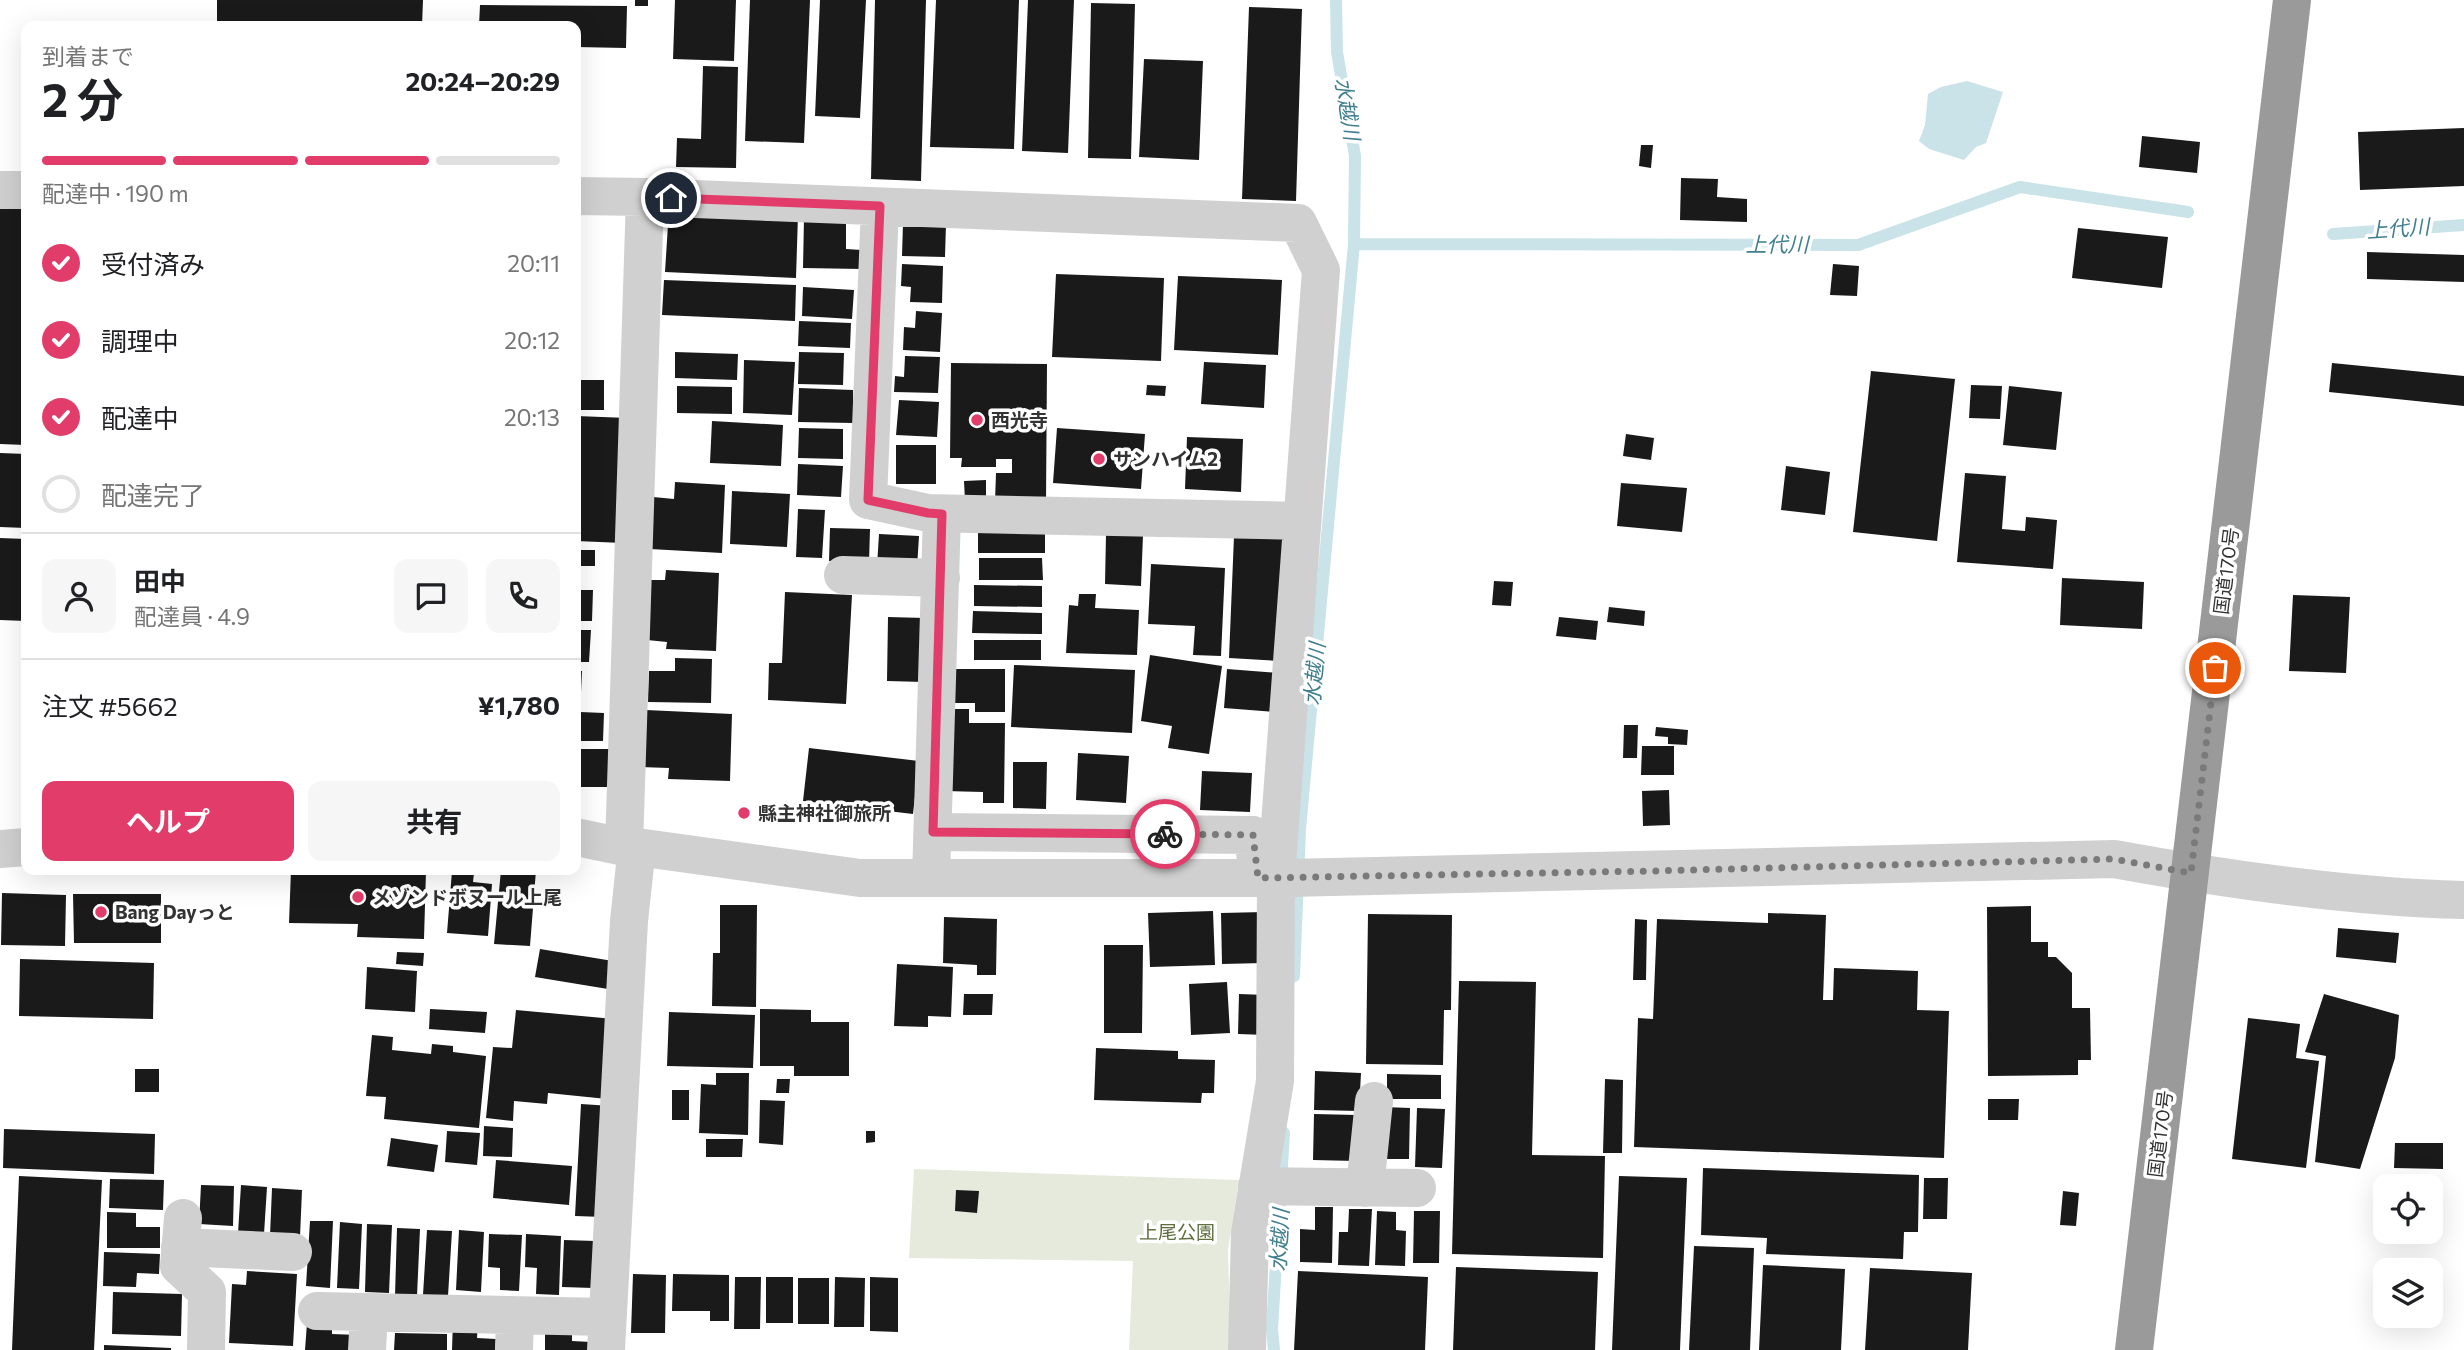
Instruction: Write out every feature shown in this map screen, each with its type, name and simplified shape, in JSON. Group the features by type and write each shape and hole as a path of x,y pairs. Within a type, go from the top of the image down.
{"highway":[{"name":"国道170号","path":"2134,1350 2292,0"}],"street":[{"path":"0,190 21,190"},
{"path":"581,196 1297,223 1321,270 1302,521 1284,878 1275,1081 1275,1186 1250,1232 1247,1350"},
{"path":"317,1311 368,1332 607,1334 628,934 645,197"},
{"path":"880,206 868,500 942,514 1302,521"},
{"path":"931,878 942,514"},
{"path":"843,575 941,578"},
{"path":"933,832 1253,835 1284,878"},
{"path":"581,838 860,878 1284,878 2114,859 2191,873 2401,899 2464,900"},
{"path":"0,849 21,847"},
{"path":"1364,1188 1374,1101"},
{"path":"1275,1186 1417,1188"},
{"path":"206,1350 207,1292 179,1266 182,1232 293,1252"}],"green space":[{"name":"上尾公園","path":"914,1169 1239,1180 1228,1250 1231,1350 1129,1350 1133,1261 909,1258"}],"water":[{"path":"1967,81 2003,92 1986,143 1976,147 1964,160 1929,149 1919,141 1925,125 1928,94 1941,87"}],"building":[{"path":"217,0 423,0 422,21 217,21"},
{"path":"635,0 648,0 648,6 635,6"},
{"path":"675,0 736,0 734,61 673,59"},
{"path":"750,0 810,0 804,143 745,141"},
{"path":"820,0 866,0 860,118 815,116"},
{"path":"875,0 926,0 921,181 871,179"},
{"path":"936,0 1019,0 1014,149 930,147"},
{"path":"1028,0 1074,0 1068,153 1022,151"},
{"path":"1091,3 1135,4 1131,159 1088,158"},
{"path":"480,5 627,6 626,48 581,47 581,21 479,21"},
{"path":"1249,7 1302,9 1296,201 1242,199"},
{"path":"1144,59 1203,61 1199,160 1139,157"},
{"path":"703,66 738,67 736,168 676,167 677,138 701,139"},
{"path":"2464,128 2464,186 2360,190 2358,132"},
{"path":"2142,136 2200,142 2197,173 2139,167"},
{"path":"1641,145 1653,145 1651,168 1639,166"},
{"path":"1681,178 1718,179 1717,197 1747,199 1747,222 1680,220"},
{"path":"0,207 21,209 21,445 0,444"},
{"path":"669,209 798,215 796,278 665,272"},
{"path":"804,218 846,219 846,249 862,250 862,269 803,268"},
{"path":"903,223 946,224 945,257 902,256"},
{"path":"2078,228 2168,237 2162,288 2072,278"},
{"path":"2367,252 2464,255 2464,282 2367,279"},
{"path":"902,264 943,266 942,303 910,302 911,287 901,286"},
{"path":"1833,264 1859,266 1857,296 1830,295"},
{"path":"1056,274 1164,278 1161,361 1052,357"},
{"path":"1178,276 1282,280 1278,355 1174,350"},
{"path":"664,280 796,285 795,321 662,315"},
{"path":"803,287 854,290 852,319 802,316"},
{"path":"916,311 942,313 940,352 903,350 904,327 915,328"},
{"path":"799,321 851,323 850,348 798,346"},
{"path":"675,352 738,354 737,380 675,378"},
{"path":"799,352 844,353 843,385 798,384"},
{"path":"905,356 940,357 938,393 894,392 895,376 904,377"},
{"path":"744,360 795,362 792,415 743,413"},
{"path":"1204,362 1266,365 1264,408 1201,404"},
{"path":"951,363 1047,364 1046,503 995,502 996,473 1012,473 1012,459 996,459 996,467 961,467 962,458 950,458"},
{"path":"2332,363 2464,376 2464,406 2329,392"},
{"path":"1871,371 1955,379 1937,541 1853,532"},
{"path":"581,380 604,380 604,410 581,410"},
{"path":"1147,385 1166,386 1165,396 1146,395"},
{"path":"1971,385 2002,386 2000,419 1969,418"},
{"path":"677,386 732,387 732,414 677,413"},
{"path":"2009,386 2062,392 2056,450 2003,445"},
{"path":"799,388 853,390 853,423 798,422"},
{"path":"899,400 939,402 937,437 896,435"},
{"path":"581,416 628,418 623,543 581,541"},
{"path":"712,421 783,425 781,466 710,463"},
{"path":"799,428 843,429 843,459 798,458"},
{"name":"サンハイム2","path":"1057,428 1145,434 1141,489 1053,483"},
{"path":"1626,434 1654,438 1651,460 1623,456"},
{"path":"1187,437 1243,439 1241,492 1185,489"},
{"path":"896,445 936,445 936,484 896,484"},
{"path":"0,453 21,454 21,528 0,527"},
{"path":"798,464 843,466 841,497 797,495"},
{"path":"1786,466 1830,472 1825,515 1781,510"},
{"path":"1965,473 2006,476 2002,529 2025,531 2026,517 2057,520 2053,569 1957,562"},
{"path":"986,480 986,501 965,501 964,481"},
{"path":"675,482 725,485 722,553 650,549 653,497 674,499"},
{"path":"1621,483 1687,488 1682,532 1617,526"},
{"path":"732,491 790,494 787,547 730,544"},
{"path":"798,509 825,510 822,558 796,557"},
{"path":"830,528 870,529 869,563 829,561"},
{"path":"1045,529 1045,553 978,553 978,530"},
{"path":"879,534 919,536 917,568 877,566"},
{"path":"1106,534 1143,535 1141,586 1105,584"},
{"path":"1234,536 1284,538 1279,661 1229,658"},
{"path":"0,538 21,539 21,621 0,620"},
{"path":"581,550 595,550 595,566 581,566"},
{"path":"979,558 1042,558 1043,580 979,580"},
{"path":"1151,564 1225,568 1221,656 1193,655 1195,626 1148,624"},
{"path":"666,570 719,573 716,651 666,649 667,642 647,640 650,580 665,580"},
{"path":"2062,578 2144,582 2142,629 2060,625"},
{"path":"1494,581 1513,582 1511,606 1492,605"},
{"path":"974,585 1042,586 1042,607 974,606"},
{"path":"581,590 593,590 592,621 581,621"},
{"path":"785,592 852,595 846,704 768,700 769,663 782,663"},
{"path":"1079,594 1096,594 1095,608 1139,610 1137,655 1066,653 1069,605 1078,606"},
{"path":"2293,595 2350,597 2346,673 2289,671"},
{"path":"1609,607 1645,611 1644,626 1607,622"},
{"path":"973,611 1042,613 1042,634 972,633"},
{"path":"888,617 925,618 924,682 887,681"},
{"path":"1559,617 1598,621 1596,640 1556,636"},
{"path":"581,630 591,630 589,662 581,662"},
{"path":"974,640 1041,640 1041,660 974,660"},
{"path":"1150,655 1222,666 1209,754 1168,748 1172,726 1141,721"},
{"path":"675,658 712,659 711,703 648,702 649,671 675,671"},
{"path":"1014,665 1135,670 1132,733 1011,727"},
{"path":"950,669 1005,669 1005,712 975,712 975,703 950,703"},
{"path":"1227,669 1278,673 1275,712 1224,708"},
{"path":"945,709 969,709 969,723 1005,723 1004,803 983,803 983,792 944,791"},
{"path":"646,710 732,714 730,781 668,779 669,768 640,767"},
{"path":"581,712 604,713 603,741 581,741"},
{"path":"1624,725 1638,725 1637,758 1623,758"},
{"path":"1656,727 1688,730 1687,745 1668,744 1668,737 1655,736"},
{"path":"1642,746 1674,746 1674,775 1641,775"},
{"path":"809,748 919,761 913,814 803,801"},
{"path":"581,749 611,749 610,787 581,787"},
{"path":"1078,753 1129,756 1126,803 1076,800"},
{"path":"1013,762 1047,762 1046,809 1013,808"},
{"path":"1202,771 1252,773 1250,812 1200,810"},
{"path":"1669,790 1670,825 1643,826 1642,791"},
{"name":"メゾンドボヌール上尾","path":"291,875 426,875 424,939 357,937 358,924 289,923"},
{"path":"452,875 474,875 473,882 492,884 488,936 447,933"},
{"path":"501,875 536,875 530,946 494,944"},
{"path":"2,893 66,895 65,946 1,945"},
{"path":"73,894 161,894 161,943 74,943"},
{"path":"720,905 757,905 756,1007 712,1006 713,953 720,953"},
{"path":"2031,906 2031,942 2048,942 2048,957 2056,957 2072,973 2072,1008 2090,1008 2091,1060 2078,1060 2078,1075 1988,1076 1987,907"},
{"path":"1213,911 1215,965 1150,967 1148,913"},
{"path":"1264,912 1264,963 1222,964 1221,913"},
{"path":"1768,913 1826,915 1823,1000 1833,1000 1834,968 1918,971 1917,1010 1949,1011 1944,1158 1634,1147 1638,1018 1653,1019 1657,919 1768,923"},
{"path":"1368,914 1452,915 1451,1010 1444,1010 1443,1065 1366,1064"},
{"path":"944,917 997,919 996,975 977,975 977,965 943,963"},
{"path":"1635,919 1647,920 1646,980 1633,980"},
{"path":"2338,928 2399,933 2396,963 2336,957"},
{"path":"1104,945 1143,945 1142,1033 1104,1033"},
{"path":"540,949 619,962 614,990 535,977"},
{"path":"397,952 424,953 423,966 396,964"},
{"path":"20,959 154,963 153,1019 19,1016"},
{"path":"897,964 953,967 951,1017 928,1016 928,1027 894,1026"},
{"path":"367,967 417,971 415,1012 365,1009"},
{"path":"1459,981 1536,982 1532,1155 1605,1156 1603,1258 1452,1254"},
{"path":"1227,982 1230,1033 1191,1035 1189,984"},
{"path":"964,994 993,994 992,1015 963,1015"},
{"path":"1239,994 1266,995 1266,1035 1238,1034"},
{"path":"2324,994 2399,1015 2395,1058 2360,1169 2315,1162 2326,1056 2305,1052"},
{"path":"430,1009 487,1012 485,1033 429,1029"},
{"path":"760,1009 811,1010 811,1022 849,1022 849,1076 794,1076 794,1066 760,1066"},
{"path":"516,1010 614,1019 607,1099 548,1093 547,1104 514,1101 513,1121 486,1118 493,1047 512,1048"},
{"path":"669,1012 755,1015 753,1068 667,1066"},
{"path":"2248,1018 2300,1024 2296,1058 2319,1061 2306,1168 2232,1159"},
{"path":"372,1035 393,1037 392,1050 431,1054 432,1044 453,1046 453,1052 486,1056 479,1128 384,1119 386,1097 366,1096"},
{"path":"1096,1048 1178,1051 1178,1059 1215,1060 1214,1093 1202,1093 1201,1103 1094,1100"},
{"path":"135,1069 159,1069 159,1092 135,1092"},
{"path":"1315,1071 1361,1073 1359,1111 1314,1110"},
{"path":"716,1073 749,1073 748,1135 699,1133 701,1084 716,1085"},
{"path":"1387,1074 1441,1075 1441,1099 1387,1099"},
{"path":"777,1079 790,1079 789,1093 776,1093"},
{"path":"1605,1079 1623,1080 1622,1153 1603,1153"},
{"path":"672,1090 689,1090 689,1120 672,1120"},
{"path":"1988,1099 2019,1099 2018,1120 1988,1120"},
{"path":"760,1100 785,1101 783,1145 759,1143"},
{"path":"581,1104 611,1106 604,1217 575,1216"},
{"path":"1384,1107 1410,1108 1409,1159 1383,1159"},
{"path":"1417,1108 1445,1109 1442,1168 1415,1167"},
{"path":"1314,1114 1357,1115 1356,1161 1313,1160"},
{"path":"484,1126 513,1128 512,1157 483,1156"},
{"path":"4,1129 155,1134 154,1174 3,1168"},
{"path":"447,1131 480,1133 477,1165 445,1162"},
{"path":"866,1131 875,1131 875,1142 866,1143"},
{"path":"391,1138 438,1145 434,1172 387,1166"},
{"path":"706,1139 743,1139 742,1157 706,1157"},
{"path":"2395,1143 2443,1143 2443,1169 2394,1168"},
{"path":"496,1160 572,1166 569,1205 493,1198"},
{"path":"1703,1168 1919,1175 1918,1232 1904,1232 1903,1259 1766,1254 1767,1238 1701,1235"},
{"path":"19,1176 102,1180 94,1350 12,1350"},
{"path":"1619,1176 1687,1178 1680,1350 1612,1350"},
{"path":"1924,1178 1948,1178 1947,1219 1923,1219"},
{"path":"110,1179 164,1180 163,1210 109,1208"},
{"path":"201,1185 234,1186 233,1226 199,1224"},
{"path":"241,1185 267,1187 264,1234 238,1233"},
{"path":"272,1188 302,1190 300,1237 270,1236"},
{"path":"956,1190 979,1191 977,1213 955,1211"},
{"path":"2063,1191 2079,1193 2076,1226 2060,1225"},
{"path":"1315,1207 1333,1207 1332,1263 1300,1262 1300,1229 1315,1230"},
{"path":"1349,1209 1372,1209 1369,1266 1338,1265 1339,1232 1348,1232"},
{"path":"1377,1211 1396,1212 1396,1230 1406,1231 1405,1266 1375,1265"},
{"path":"1414,1211 1440,1211 1439,1263 1413,1263"},
{"path":"107,1212 136,1213 136,1227 160,1227 160,1248 107,1248"},
{"path":"310,1221 333,1221 330,1288 306,1286"},
{"path":"340,1222 362,1224 359,1289 337,1288"},
{"path":"367,1224 392,1225 389,1293 365,1292"},
{"path":"397,1228 420,1229 417,1296 395,1296"},
{"path":"427,1230 452,1231 448,1296 423,1295"},
{"path":"459,1230 484,1232 481,1292 456,1290"},
{"path":"489,1234 522,1235 519,1291 500,1290 500,1268 488,1267"},
{"path":"526,1234 561,1236 559,1295 536,1294 537,1268 525,1267"},
{"path":"564,1240 595,1241 593,1288 562,1287"},
{"path":"1694,1246 1754,1248 1750,1350 1689,1350"},
{"path":"104,1252 160,1254 159,1274 137,1273 136,1287 103,1286"},
{"path":"1763,1265 1845,1269 1841,1350 1759,1350"},
{"path":"1456,1267 1598,1272 1595,1350 1453,1350"},
{"path":"1870,1268 1972,1273 1968,1350 1865,1350"},
{"path":"247,1271 297,1274 293,1346 229,1343 232,1284 246,1285"},
{"path":"1298,1271 1428,1277 1425,1350 1294,1350"},
{"path":"633,1274 666,1275 665,1333 631,1333"},
{"path":"673,1274 729,1275 729,1321 710,1321 710,1311 672,1311"},
{"path":"735,1277 761,1277 760,1329 734,1329"},
{"path":"766,1277 793,1277 793,1323 766,1323"},
{"path":"835,1277 865,1278 864,1327 834,1327"},
{"path":"870,1277 898,1278 898,1332 870,1331"},
{"path":"798,1278 829,1278 829,1324 798,1324"},
{"path":"113,1292 182,1294 181,1336 112,1334"},
{"path":"453,1320 478,1321 477,1338 496,1339 495,1350 452,1350"},
{"path":"307,1323 332,1325 332,1334 358,1335 357,1350 305,1350"},
{"path":"395,1333 447,1334 447,1350 394,1350"},
{"path":"545,1333 572,1334 572,1341 591,1342 591,1350 545,1350"},
{"path":"104,1345 171,1348 171,1350 104,1350"}],"waterway":[{"name":"水越川","path":"1294,976 1300,829 1354,244 1355,156 1337,52 1336,0"},
{"name":"上代川","path":"1354,244 1858,245 2020,187 2188,212"},
{"name":"上代川","path":"2333,234 2464,225"},
{"name":"水越川","path":"1274,1350 1272,1329 1284,1133"}],"way so far":[{"path":"1165,834 1253,835 1258,878 2114,859 2191,873 2215,668"}],"place":[{"name":"西光寺","path":"977,420"},
{"name":"サンハイム2","path":"1099,459"},
{"name":"縣主神社御旅所","path":"744,813"},
{"name":"メゾンドボヌール上尾","path":"358,897"},
{"name":"Bang Dayっと","path":"101,912"}],"route":[{"path":"671,198 880,206 868,500 942,514 933,832 1165,834"}]}
